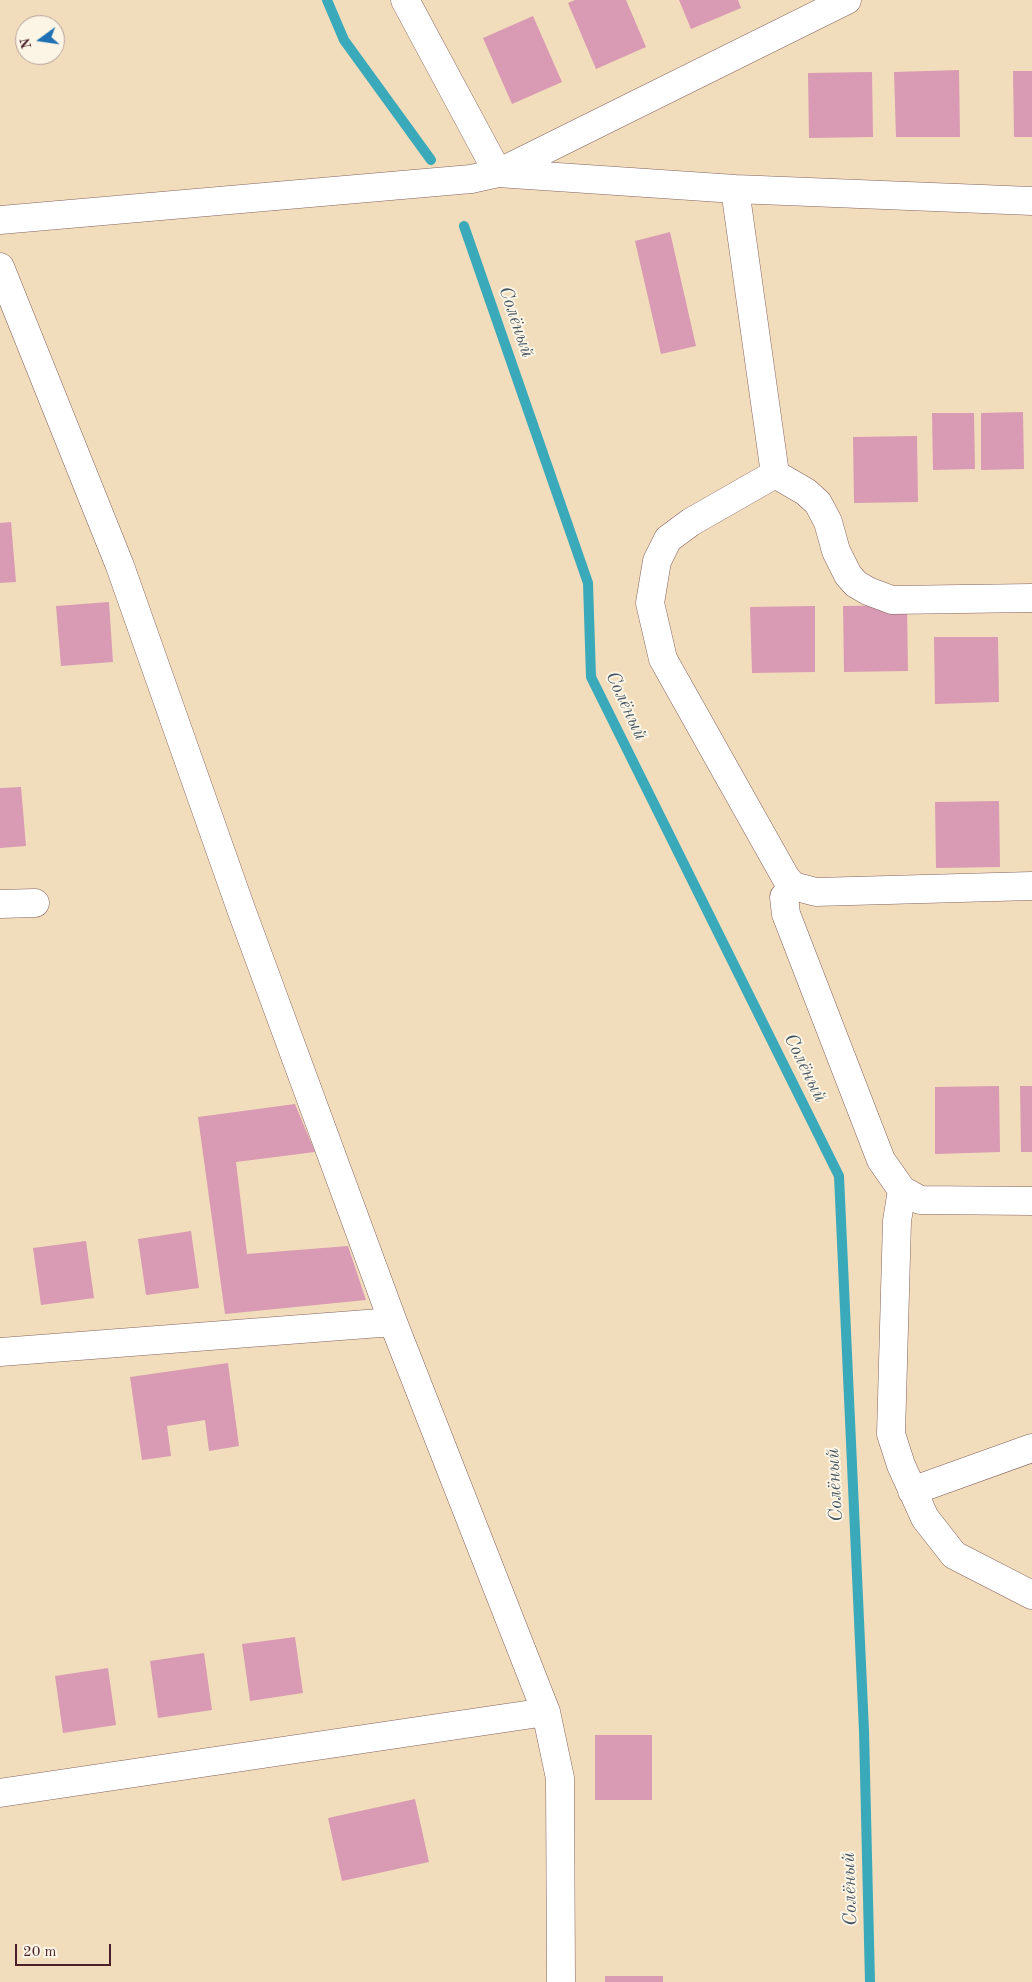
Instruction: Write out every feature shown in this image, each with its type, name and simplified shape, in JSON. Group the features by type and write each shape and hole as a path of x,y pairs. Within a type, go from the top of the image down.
{"street":[{"path":"405,0 498,173"},
{"path":"0,220 470,179 498,173 847,0"},
{"path":"498,173 735,189 1032,201"},
{"path":"735,189 775,474"},
{"path":"0,267 120,566 241,908 393,1322 546,1712 560,1778 561,1982"},
{"path":"775,474 806,492 818,503 828,522 836,551 848,575 868,591 892,600 1032,598"},
{"path":"775,474 691,522 668,539 657,562 650,603 663,659 786,878 794,886 816,892 1032,886"},
{"path":"794,886 784,897 786,914 881,1160 902,1190 920,1200 1032,1201"},
{"path":"0,904 35,903"},
{"path":"902,1190 897,1220 891,1434 912,1491 925,1518 954,1555 1032,1595"},
{"path":"0,1352 393,1322"},
{"path":"912,1491 1032,1448"},
{"path":"0,1793 546,1712"}],"building":[{"path":"575,0 626,0 646,47 596,69 568,3"},
{"path":"679,0 738,0 741,8 691,29"},
{"path":"533,16 562,82 512,104 483,38"},
{"path":"959,70 960,137 896,137 894,72"},
{"path":"1013,71 1032,71 1032,137 1014,137"},
{"path":"872,72 873,137 809,138 808,73"},
{"path":"670,232 696,346 661,354 635,241"},
{"path":"1023,412 1024,469 981,470 981,413"},
{"path":"932,413 974,413 975,469 933,470"},
{"path":"917,436 918,502 854,503 853,437"},
{"path":"11,522 16,582 0,583 0,523"},
{"path":"109,602 113,662 61,666 56,606"},
{"path":"907,605 908,671 844,672 843,606"},
{"path":"815,606 815,672 752,673 750,607"},
{"path":"934,637 998,637 999,702 935,704"},
{"path":"21,787 26,846 0,848 0,788"},
{"path":"999,801 1000,867 936,868 935,802"},
{"path":"999,1086 1000,1152 935,1154 935,1087"},
{"path":"1020,1086 1032,1086 1032,1152 1021,1152"},
{"path":"295,1104 315,1152 236,1162 247,1254 348,1246 366,1300 225,1314 198,1117"},
{"path":"191,1231 199,1288 146,1295 138,1239"},
{"path":"86,1241 94,1298 41,1305 33,1248"},
{"path":"228,1363 239,1446 209,1451 205,1420 167,1426 171,1456 142,1460 130,1377"},
{"path":"295,1637 303,1693 250,1701 242,1644"},
{"path":"204,1653 212,1710 158,1718 150,1661"},
{"path":"108,1668 116,1725 63,1733 55,1676"},
{"path":"595,1735 652,1735 652,1800 595,1800"},
{"path":"415,1799 429,1862 342,1881 328,1818"},
{"path":"605,1976 663,1976 663,1982 605,1982"}],"waterway":[{"name":"Солёный","path":"327,0 344,40 431,160"},
{"name":"Солёный","path":"464,226 588,583 591,677 839,1176 864,1731 870,1982"}]}
